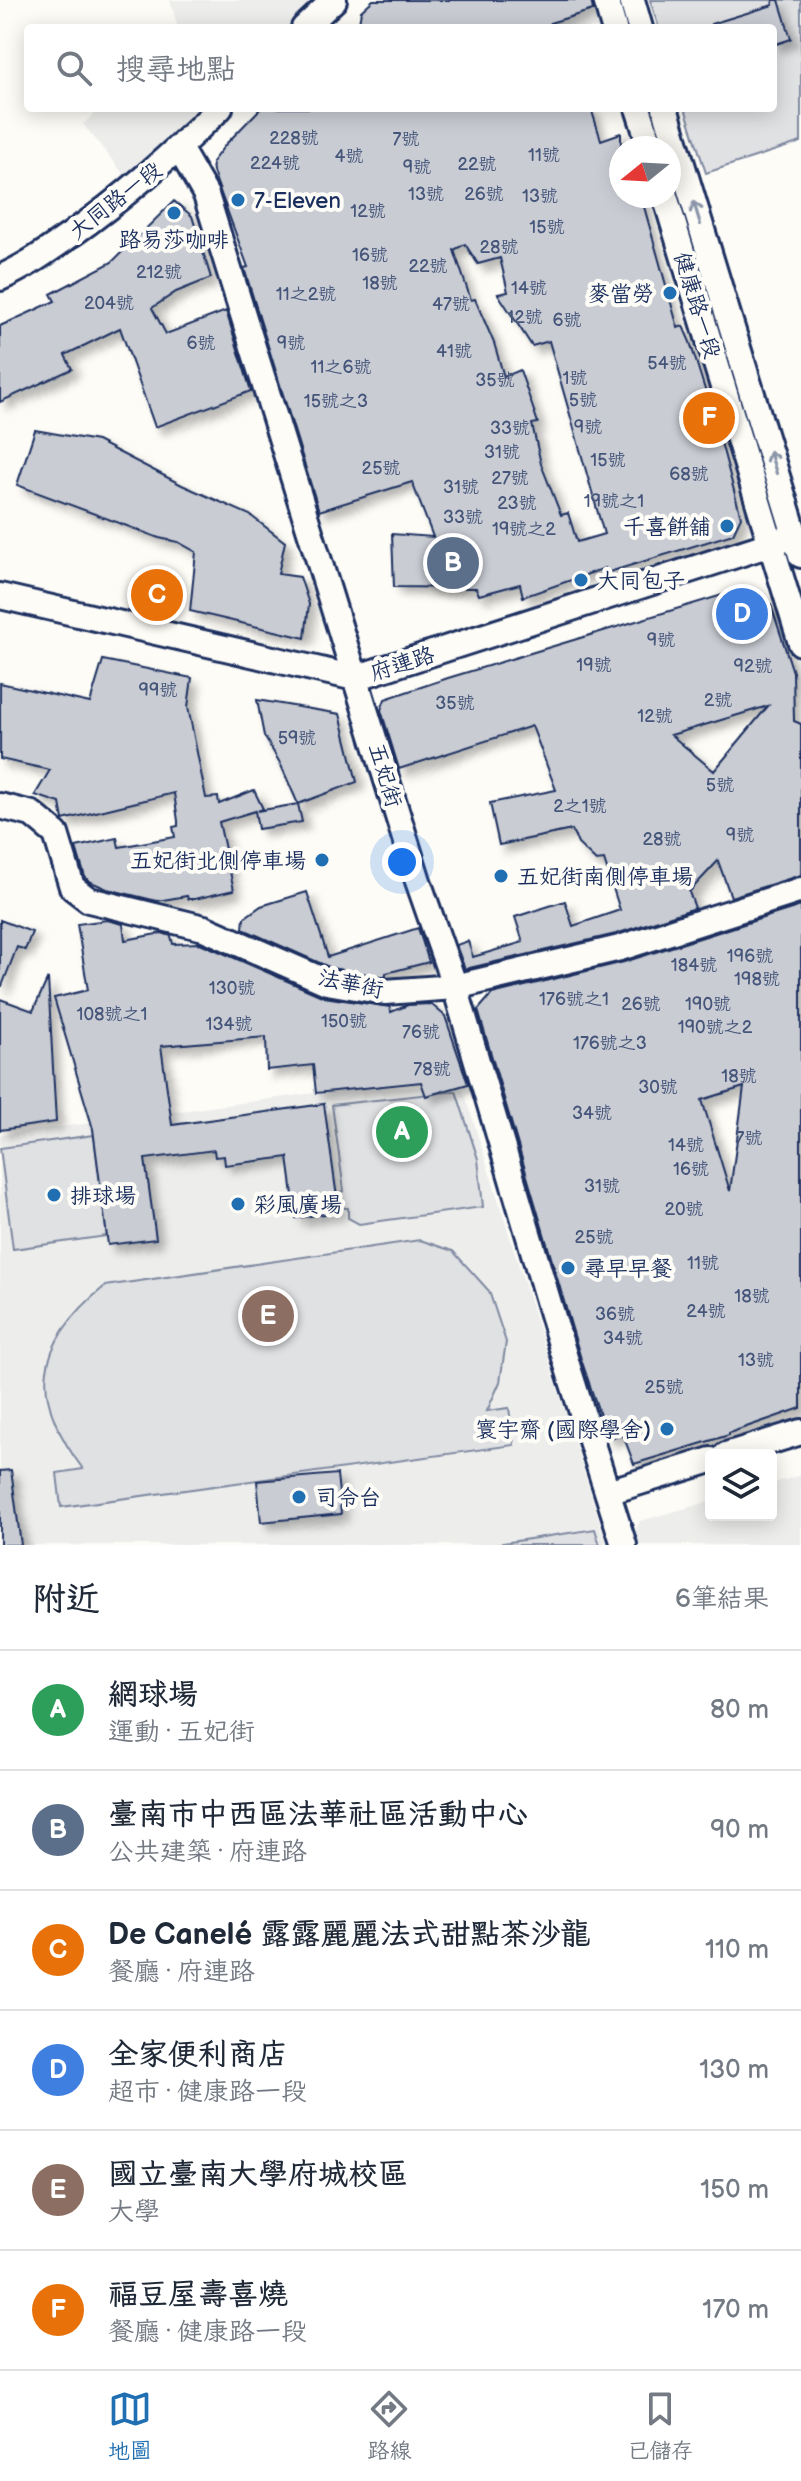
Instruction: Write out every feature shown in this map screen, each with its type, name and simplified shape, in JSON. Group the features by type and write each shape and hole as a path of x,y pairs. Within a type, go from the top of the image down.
{"street":[{"path":"308,24 334,0"},
{"path":"606,0 613,24"},
{"path":"632,0 639,24"},
{"name":"大同路一段","path":"0,278 22,268 113,206 216,112"},
{"path":"639,112 647,136"},
{"name":"健康路一段","path":"666,112 798,546"},
{"name":"五妃街","path":"179,148 206,195 418,881 455,987 624,1545"},
{"name":"健康路一段","path":"669,208 770,544 795,607 801,643"},
{"name":"府連路","path":"0,596 355,678 770,544 798,546"},
{"name":"法華街","path":"0,806 32,814 56,834 72,887 89,900 204,928 327,982 385,992 455,987 620,948 801,890"},
{"path":"746,1449 801,1432"},
{"path":"608,1492 705,1462"}],"shaded area":[{"path":"170,0 327,0 302,24 177,24"},
{"path":"515,0 623,0 631,24 523,24"},
{"path":"650,0 801,0 801,142 706,173 686,112 777,112 777,24 658,24"},
{"path":"96,112 211,112 133,186 83,124"},
{"path":"360,1087 463,1088 607,1545 0,1545 0,1135"},
{"path":"456,1091 478,1159 483,1207 359,1224 348,1218 348,1208 338,1208 336,1193 344,1191 332,1105"},
{"name":"排球場","path":"94,1135 107,1236 13,1249 0,1148"},
{"path":"420,1240 453,1251 489,1291 506,1342 500,1382 487,1411 509,1408 514,1445 61,1507 57,1473 83,1469 53,1418 47,1394 47,1372 52,1350 64,1329 105,1286"},
{"path":"801,1475 801,1545 638,1545 635,1533 640,1521 705,1503 705,1521 777,1521 777,1482"},
{"path":"595,1529 600,1545 490,1545"}],"building":[{"path":"373,0 591,0 593,10 550,24 359,24 361,11"},
{"path":"773,0 779,0 791,39 777,44 777,24 711,24 773,5"},
{"path":"257,112 592,112 601,140 609,137 609,208 644,208 678,328 683,326 690,342 741,517 733,534 606,573 605,568 523,597 520,584 479,595 476,588 394,587 392,534 433,537 412,482 319,511 244,268 248,267 212,162","holes":["465,244 478,264 500,258 508,292 498,294 532,346 549,341 604,534 577,542 568,513 561,515 541,464 532,424 538,423 520,370 504,377 494,343 475,299 471,300 454,250"]},
{"path":"174,201 192,216 211,278 176,292 152,308 166,334 226,311 251,391 155,427 120,328 65,355 72,369 0,402 0,326 55,301 51,294 112,262"},
{"path":"35,430 97,441 182,485 250,515 285,542 278,574 300,577 309,604 305,638 190,611 196,552 178,542 159,538 17,485"},
{"path":"742,589 771,605 793,672 794,721 801,724 801,875 731,897 718,861 689,892 695,908 616,934 465,969 456,945 468,941 473,957 523,942 515,917 565,901 573,926 620,910 604,860 596,861 578,844 572,830 499,845 490,803 556,790 532,726 399,769 381,710 385,699","holes":["768,706 714,771 671,735"]},
{"path":"103,660 192,678 188,707 206,798 218,797 219,804 254,790 263,809 257,811 298,804 302,822 258,829 255,811 219,822 234,890 195,899 188,899 187,896 157,901 107,889 89,881 76,847 117,838 119,847 175,837 173,827 178,826 178,821 174,793 63,820 60,803 35,795 50,770 0,759 0,683 90,703"},
{"path":"257,700 340,714 357,782 298,804 264,736"},
{"path":"307,892 328,957 418,928 429,962 386,973 386,977 331,968 243,929 244,918 261,906"},
{"path":"801,906 801,1408 729,1435 634,1464 623,1435 608,1439 581,1359 478,1010 492,994 624,962","holes":["744,1087 730,1191 702,1100"]},
{"path":"0,920 32,932 25,950 17,947 2,986 0,986"},
{"path":"107,920 123,924 125,940 162,933 171,936 173,944 200,943 324,997 390,1007 391,1012 408,1005 431,1004 445,1016 468,1084 426,1096 421,1082 316,1093 313,1065 267,1070 266,1037 161,1046 172,1125 324,1104 339,1212 296,1218 288,1157 225,1165 224,1156 215,1157 214,1150 145,1159 156,1239 108,1245 93,1129 54,998 88,990 77,924"},
{"path":"48,978 56,1122 0,1130 0,999 33,1011"},
{"path":"11,1470 21,1545 0,1545 0,1471"},
{"name":"司令台","path":"337,1474 341,1514 261,1522 257,1481"}],"place":[{"name":"7-Eleven","path":"238,200"},
{"name":"路易莎咖啡","path":"174,213"},
{"name":"麥當勞","path":"670,293"},
{"name":"福豆屋壽喜燒","path":"709,418"},
{"name":"千喜餅舖","path":"727,526"},
{"name":"臺南市中西區法華社區活動中心","path":"453,563"},
{"name":"大同包子","path":"581,580"},
{"name":"De Canelé 露露麗麗法式甜點茶沙龍","path":"157,595"},
{"name":"全家便利商店","path":"742,614"},
{"name":"五妃街北側停車場","path":"322,860"},
{"name":"五妃街南側停車場","path":"501,876"},
{"name":"網球場","path":"402,1132"},
{"name":"排球場","path":"54,1195"},
{"name":"彩風廣場","path":"238,1204"},
{"name":"尋早早餐","path":"568,1268"},
{"name":"國立臺南大學府城校區","path":"268,1316"},
{"name":"寰宇齋 (國際學舍)","path":"667,1429"},
{"name":"司令台","path":"299,1497"}]}
